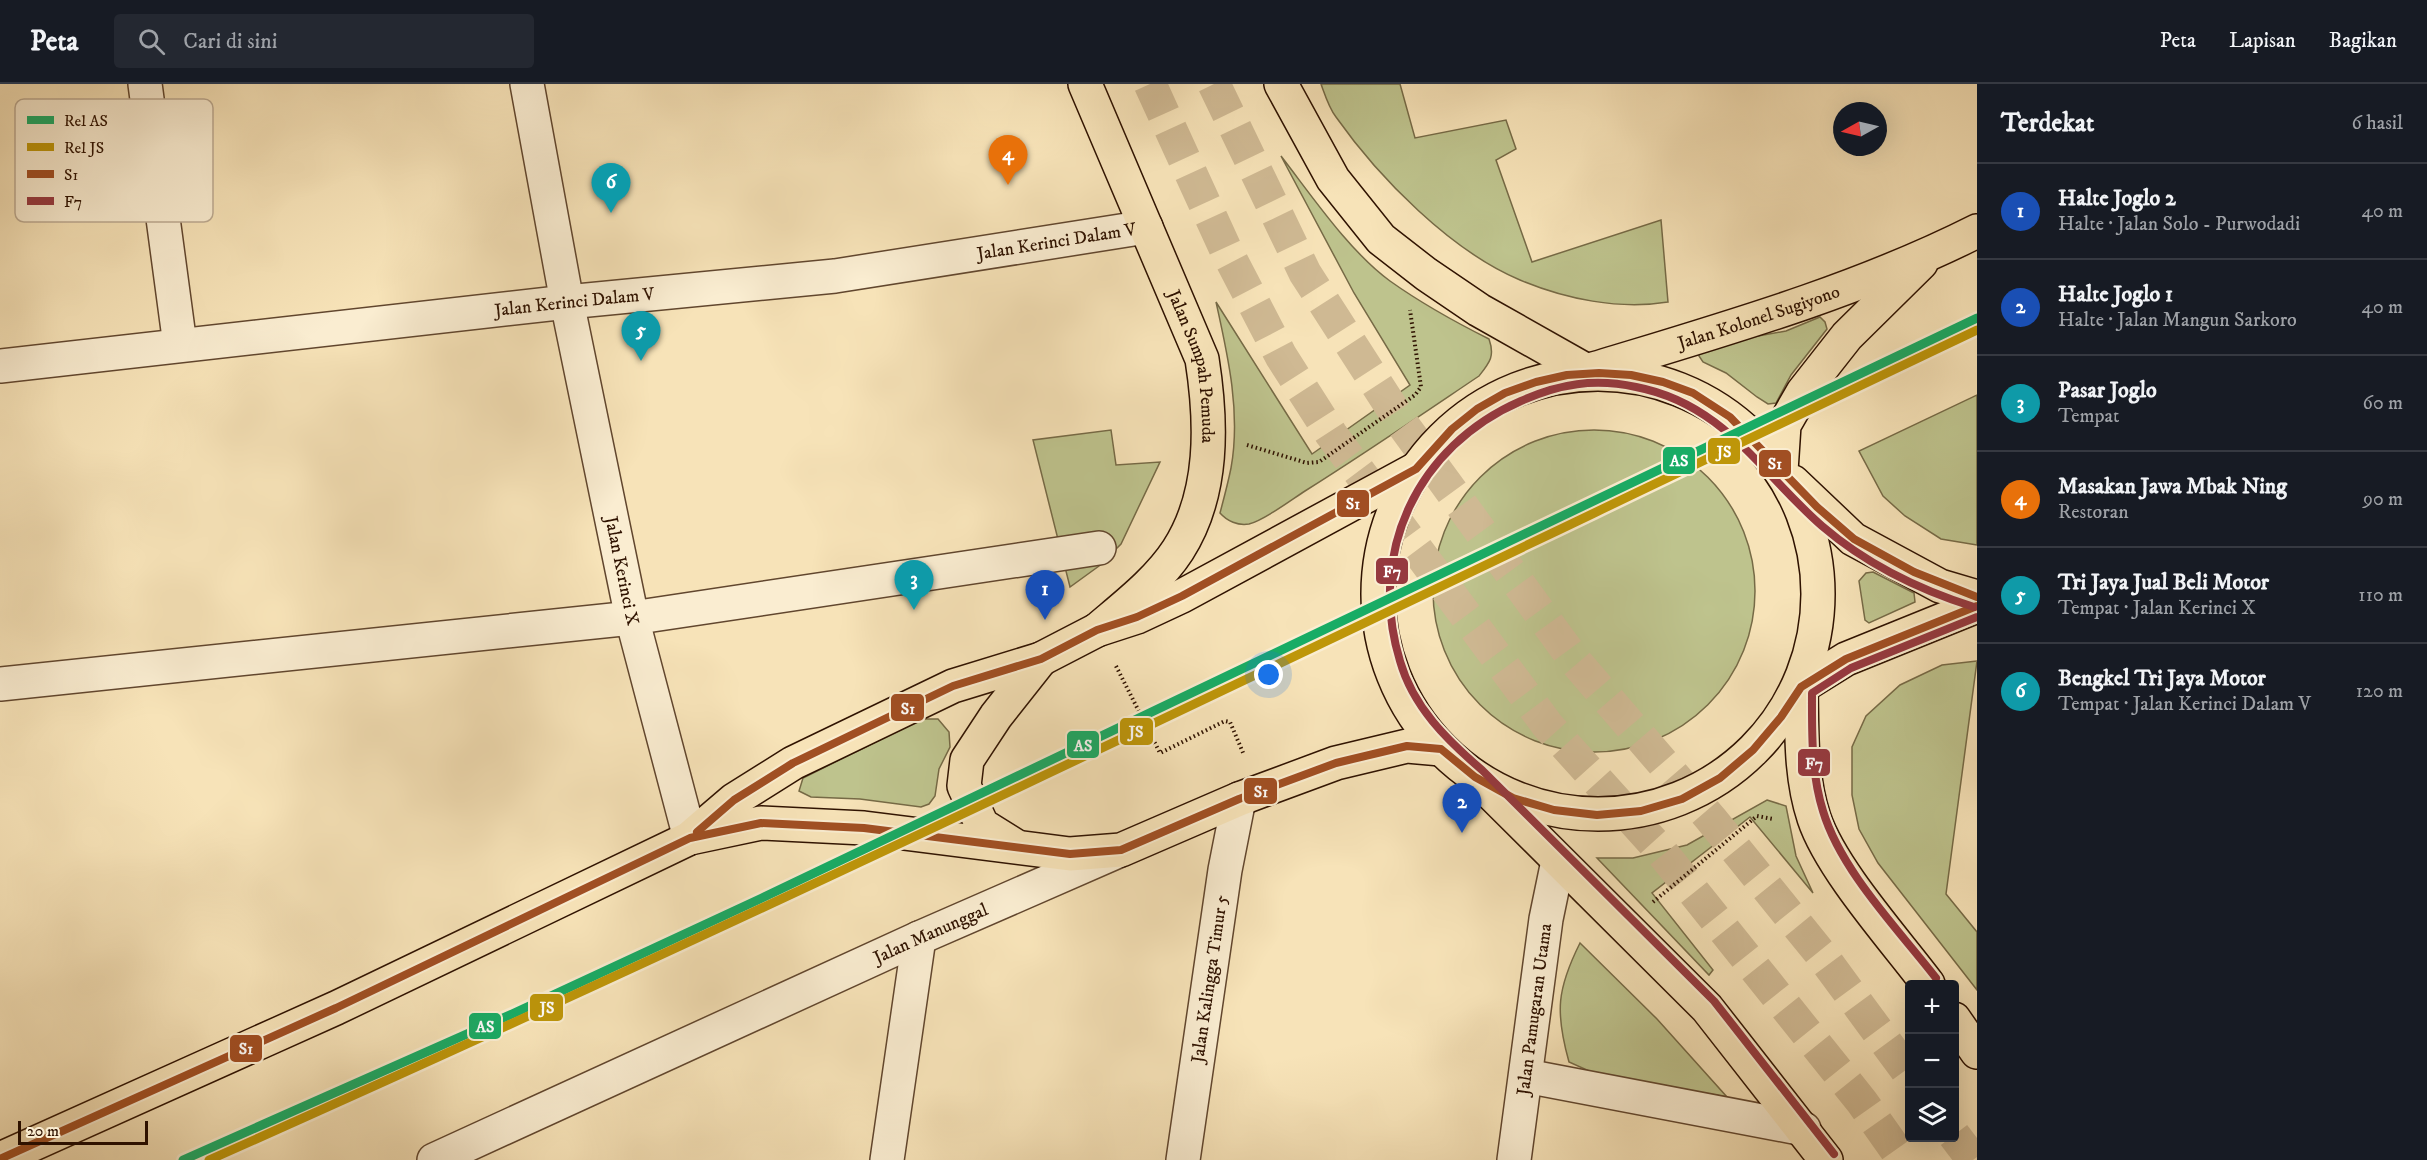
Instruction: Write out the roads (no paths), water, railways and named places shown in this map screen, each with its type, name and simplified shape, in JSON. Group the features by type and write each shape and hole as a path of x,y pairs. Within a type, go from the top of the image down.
{"main road":[{"name":"Jalan Sumpah Pemuda","path":"1085,84 1202,359 1207,393 1209,448 1200,507 1177,550 1145,588 1097,630"},
{"path":"1281,84 1333,179 1381,239 1426,274 1479,310 1587,371"},
{"name":"Jalan Kolonel Sugiyono","path":"1587,371 1753,320 1929,255 1977,231"},
{"name":"Jalan Kolonel Sugiyono","path":"1781,471 1784,425 1803,392 1847,336 1929,255"},
{"path":"1826,1160 1707,1008 1475,777 1441,749 1414,715 1394,676 1381,634 1378,590 1382,548 1395,507 1416,469 1443,436 1477,409 1515,388 1556,376 1587,371 1641,377 1682,390 1720,410 1753,438 1781,471 1853,539 1940,586 1977,597"},
{"path":"690,838 734,800 793,763 953,686 1041,659 1097,630 1137,617 1182,596 1416,469"},
{"path":"1781,471 1801,508 1814,550 1818,593 1814,636 1801,687 1804,775 1815,819 1827,846 1854,886 1925,980"},
{"path":"1475,777 1513,798 1554,810 1597,815 1641,811 1682,799 1720,778 1753,750 1781,717 1801,687 1846,659 1977,606"},
{"path":"1019,847 982,825 964,786 967,760 996,716 1041,659"},
{"name":"Jalan Manunggal","path":"1121,850 1239,799 1359,756 1407,746 1441,749"},
{"path":"0,1159 336,1008 690,838 761,823 864,828 1070,854 1121,850"},
{"path":"1959,1026 1977,1052"}],"street":[{"path":"145,84 147,99"},
{"name":"Jalan Kerinci X","path":"527,84 567,302 632,618 690,838"},
{"path":"164,222 180,345"},
{"name":"Jalan Kerinci Dalam V","path":"0,366 567,302 835,276 1146,227"},
{"path":"0,684 632,618 1099,548"},
{"name":"Jalan Kalingga Timur 5","path":"1183,1160 1225,870 1239,799"},
{"name":"Jalan Manunggal","path":"434,1160 919,938 1121,850"},
{"name":"Jalan Pamugaran Utama","path":"1514,1160 1546,919 1558,861"},
{"path":"887,1160 919,938"},
{"path":"1526,1076 1804,1129"}],"tunnel":[{"path":"1150,84 1225,248 1281,356 1331,434 1548,726 1660,850 1862,1102 1903,1160"},
{"path":"1214,84 1305,273 1401,422 1575,661 1711,819 1820,953 1905,1068"},
{"path":"1959,1142 1973,1160"}],"rail line":[{"name":"AS","path":"183,1160 512,1014 762,898 1977,318"},
{"name":"JS","path":"209,1160 432,1060 875,855 1977,330"}],"place":[{"name":"Masakan Jawa Mbak Ning","path":"1008,185"},
{"name":"Bengkel Tri Jaya Motor","path":"611,213"},
{"name":"Tri Jaya Jual Beli Motor","path":"641,361"},
{"name":"Pasar Joglo","path":"914,610"},
{"name":"Halte Joglo 2","path":"1045,620"},
{"name":"Halte Joglo 1","path":"1462,833"}]}
